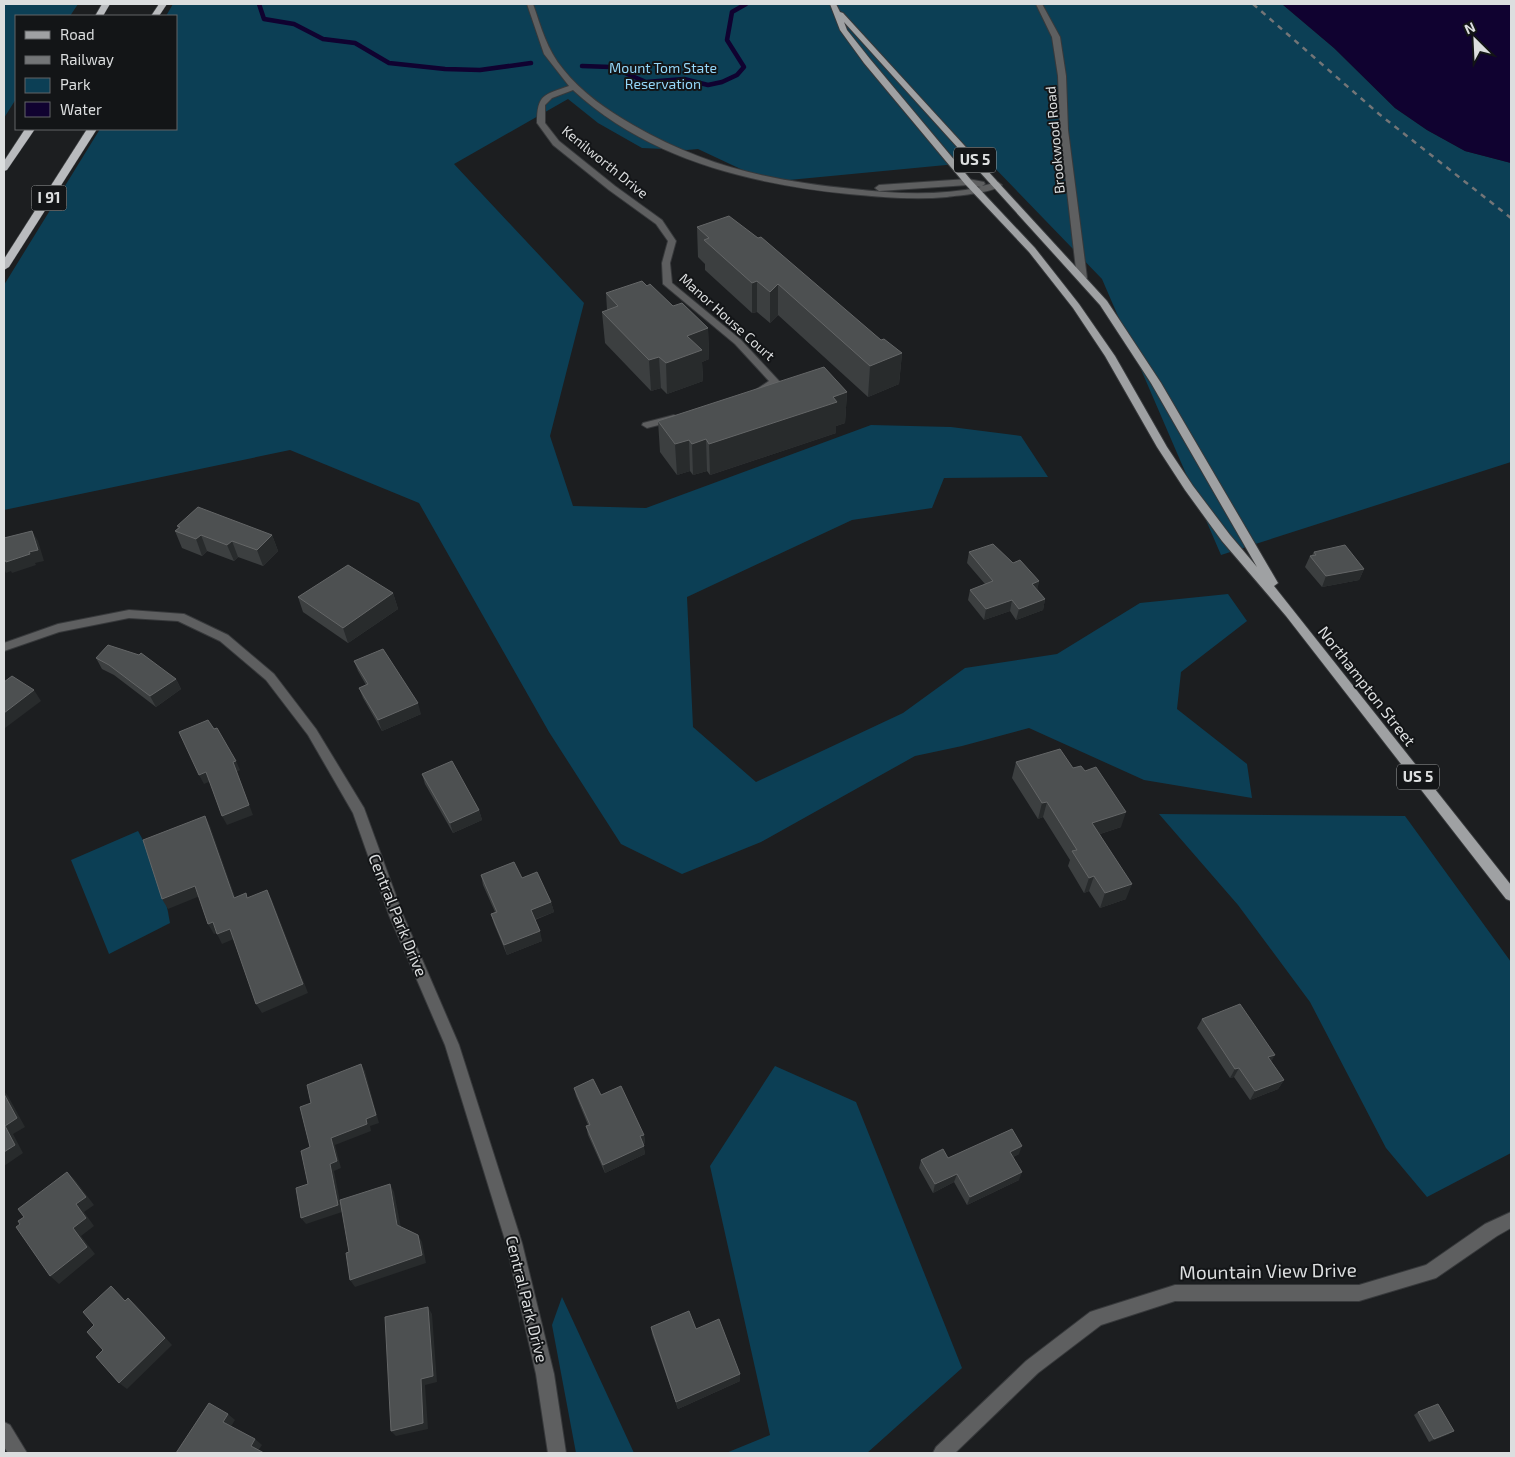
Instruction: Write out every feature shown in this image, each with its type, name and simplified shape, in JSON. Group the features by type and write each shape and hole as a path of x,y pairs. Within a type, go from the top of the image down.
{"highway":[{"path":"100,15 106,4"},
{"path":"156,15 163,4"},
{"path":"4,168 29,130"},
{"name":"I 91","path":"4,267 91,130"}],"main road":[{"name":"US 5","path":"834,4 1104,303 1129,339 1290,613"},
{"name":"US 5","path":"834,4 839,20 851,40 968,182 1032,250 1076,306 1110,356 1162,447 1189,488 1226,538 1290,613"},
{"name":"Northampton Street","path":"1290,613 1511,895"}],"street":[{"path":"530,4 552,59 574,86 600,109 649,138 689,157 740,174 818,188 904,197 950,195 977,191 998,185"},
{"name":"Brookwood Road","path":"1039,4 1056,37 1059,56 1062,76 1064,130 1082,278"},
{"name":"Kenilworth Drive","path":"574,86 548,96 541,105 541,123 556,143 612,188 659,222 672,241"},
{"path":"818,188 870,189 968,182 998,185"},
{"name":"Manor House Court","path":"672,241 666,263 668,284 708,315 775,382 751,396"},
{"path":"647,425 682,416"},
{"name":"Central Park Drive","path":"4,647 58,628 129,614 180,617 224,638 270,677 312,732 359,812 396,915 452,1045 514,1243 545,1374 557,1453"},
{"name":"Mountain View Drive","path":"942,1453 1032,1367 1096,1318 1176,1293 1359,1293 1430,1272 1491,1230 1511,1220"},
{"path":"4,1431 18,1453"}],"green space":[{"path":"4,4 78,4 71,15 15,15 15,101 4,118"},
{"name":"Mount Tom State Reservation","path":"173,4 1282,4 1334,48 1395,108 1427,130 1465,151 1511,163 1511,462 1221,555 1102,279 988,161 768,182 698,149 642,148 598,123 568,99 454,164 584,303 550,436 573,506 646,508 871,425 951,427 1021,436 1048,477 944,478 932,508 852,520 687,597 693,727 756,782 903,713 965,668 1057,654 1140,603 1228,594 1247,621 1181,672 1177,709 1247,764 1252,798 1144,780 1029,728 915,756 761,842 682,874 621,844 549,732 419,503 290,450 4,510 4,285 99,130 178,130 178,15 167,15"},
{"path":"1159,814 1405,816 1511,962 1511,1153 1427,1197 1386,1148 1310,1002 1238,905"},
{"path":"138,831 149,852 158,876 170,923 109,954 71,860"},
{"path":"775,1066 856,1102 962,1368 867,1453 726,1453 770,1435 710,1166"},
{"path":"562,1297 634,1453 576,1453 552,1325"}],"water":[{"path":"1282,4 1511,4 1511,163 1465,151 1427,130 1395,108 1334,48"}],"building":[{"path":"729,216 758,238 761,237 881,340 884,339 902,353 870,366 778,284 770,292 757,281 752,283 704,240 709,238 697,227"},
{"path":"642,281 647,286 650,284 673,306 682,303 708,328 687,336 702,350 666,363 659,357 649,360 602,312 618,306 606,293"},
{"path":"824,367 847,392 833,397 837,402 709,444 706,439 692,444 689,440 675,444 658,421"},
{"path":"198,507 272,535 257,550 232,541 227,545 201,535 196,539 175,531 180,527 177,526"},
{"path":"32,531 38,550 6,562 4,560 4,538"},
{"path":"993,544 1013,563 1020,560 1039,581 1032,584 1045,599 1019,609 1012,600 986,609 970,590 993,581 969,552"},
{"path":"1345,545 1364,569 1326,576 1310,556 1316,555 1314,552"},
{"path":"348,565 393,593 343,628 298,597"},
{"path":"108,645 139,655 141,653 176,679 150,696 109,665 96,658"},
{"path":"383,649 418,703 378,720 359,688 368,684 354,661"},
{"path":"12,676 34,690 4,713 4,682"},
{"path":"208,720 214,729 217,728 236,761 233,762 249,805 222,816 206,772 199,775 179,732"},
{"path":"1060,749 1073,768 1081,766 1085,771 1096,767 1126,812 1092,823 1132,884 1105,893 1094,876 1089,878 1072,851 1077,850 1047,802 1042,803 1016,762"},
{"path":"452,761 479,810 450,823 422,774"},
{"path":"205,816 234,898 246,893 247,898 267,890 303,984 256,1004 230,929 217,934 213,922 208,924 195,886 162,899 143,840"},
{"path":"514,862 522,878 537,872 551,902 531,910 540,931 504,945 491,914 497,912 481,875"},
{"path":"1240,1004 1275,1055 1268,1057 1284,1080 1255,1091 1239,1068 1235,1069 1202,1019"},
{"path":"361,1064 376,1115 366,1119 367,1124 331,1138 337,1161 330,1164 338,1205 301,1218 296,1188 308,1184 301,1151 310,1147 300,1107 311,1103 307,1085"},
{"path":"593,1079 601,1095 621,1086 644,1135 640,1136 644,1146 603,1165 586,1126 590,1125 574,1088"},
{"path":"4,1094 17,1118 5,1126 15,1145 4,1152"},
{"path":"1012,1129 1022,1146 1010,1152 1022,1172 970,1197 957,1174 935,1184 921,1160 943,1149 948,1158"},
{"path":"67,1172 86,1197 76,1204 86,1218 73,1228 87,1247 50,1276 16,1227 20,1224 18,1221 24,1217 18,1209"},
{"path":"390,1184 397,1225 418,1235 422,1255 350,1280 346,1253 349,1252 340,1200"},
{"path":"111,1286 125,1301 128,1298 165,1338 119,1383 96,1357 103,1350 87,1332 94,1325 83,1312"},
{"path":"428,1307 433,1376 421,1379 423,1423 391,1431 385,1317"},
{"path":"689,1311 696,1329 719,1319 740,1374 676,1402 651,1327"},
{"path":"209,1403 228,1414 223,1422 255,1439 251,1446 264,1453 176,1453"},
{"path":"1438,1404 1454,1431 1434,1439 1418,1412"}],"waterway":[{"path":"259,4 264,19 294,24 323,39 355,43 389,63 445,69 480,70 531,63"},
{"path":"582,66 611,67 646,82 684,79 708,85 722,82 737,75 744,67 727,40 732,12 746,4"}],"railway":[{"path":"1253,4 1379,114 1511,218"}]}
